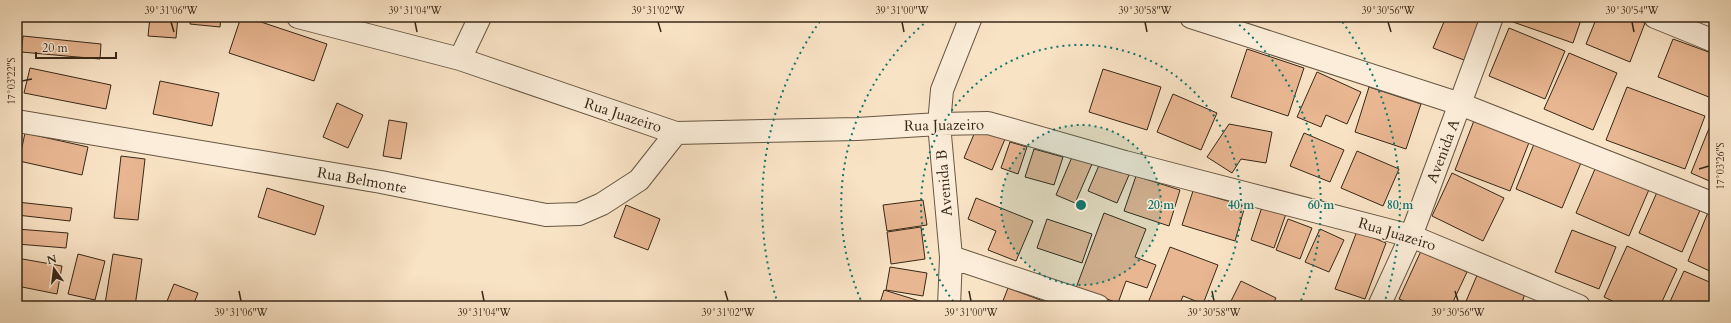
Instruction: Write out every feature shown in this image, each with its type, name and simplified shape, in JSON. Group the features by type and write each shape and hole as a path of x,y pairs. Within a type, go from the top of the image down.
{"street":[{"name":"Rua Juazeiro","path":"298,17 460,60 676,133 857,129 939,124 988,123 1126,162 1411,236 1579,306"},
{"path":"460,60 480,17"},
{"name":"Avenida B","path":"949,306 951,257 939,124 942,90 971,17"},
{"path":"1191,17 1460,104 1714,204"},
{"name":"Avenida A","path":"1379,306 1411,236 1492,17"},
{"path":"1655,17 1714,41"},
{"name":"Rua Belmonte","path":"17,121 381,182 546,215 579,214 602,204 639,180 676,133"},
{"path":"951,257 1098,306"}],"building":[{"path":"150,17 178,17 176,38 148,36"},
{"path":"191,17 221,17 220,27 190,24"},
{"path":"241,17 246,17 327,44 314,81 229,53"},
{"path":"1446,17 1481,17 1464,60 1433,48"},
{"path":"1514,17 1582,17 1573,43 1513,22"},
{"path":"1597,17 1630,17 1645,23 1630,62 1586,44"},
{"path":"1509,28 1565,51 1545,99 1489,76"},
{"path":"23,36 101,44 100,59 21,52"},
{"path":"1673,39 1714,54 1714,99 1658,77"},
{"path":"1247,49 1304,68 1288,116 1231,97"},
{"path":"1569,53 1617,73 1593,130 1544,109"},
{"path":"30,68 111,85 106,109 24,93"},
{"path":"1103,69 1161,87 1147,130 1089,112"},
{"path":"1317,72 1361,92 1347,124 1326,115 1321,127 1297,117"},
{"path":"160,81 219,93 212,126 153,114"},
{"path":"1369,87 1421,104 1406,149 1355,132"},
{"path":"1627,87 1705,116 1685,169 1606,140"},
{"path":"1173,94 1217,113 1201,150 1157,132"},
{"path":"337,103 363,115 348,148 323,137"},
{"path":"1475,118 1530,140 1510,191 1455,170"},
{"path":"389,120 407,123 401,159 383,156"},
{"path":"1712,121 1714,122 1714,183 1691,173"},
{"path":"1229,124 1272,132 1266,163 1241,159 1232,173 1207,157"},
{"path":"977,127 1005,139 992,170 964,158"},
{"path":"25,133 88,147 82,175 19,161"},
{"path":"1304,133 1344,150 1330,182 1290,166"},
{"path":"1536,139 1583,158 1562,208 1516,189"},
{"path":"1010,142 1027,147 1018,174 1001,168"},
{"path":"1034,149 1063,157 1054,185 1025,177"},
{"path":"1357,151 1399,169 1383,206 1341,188"},
{"path":"121,156 145,159 138,220 114,218"},
{"path":"1072,157 1092,164 1075,203 1056,195"},
{"path":"1598,162 1651,185 1629,236 1576,213"},
{"path":"1100,163 1129,175 1117,203 1088,191"},
{"path":"1452,173 1504,198 1483,241 1432,216"},
{"path":"1136,176 1180,190 1169,226 1124,211"},
{"path":"267,188 324,206 315,235 258,217"},
{"path":"1658,190 1701,208 1682,252 1639,233"},
{"path":"1193,191 1245,206 1235,241 1182,225"},
{"path":"976,198 1033,221 1016,261 988,250 996,231 968,219"},
{"path":"923,200 927,225 887,231 883,205"},
{"path":"17,202 72,208 70,221 17,215"},
{"path":"1263,204 1287,211 1274,248 1251,240"},
{"path":"626,205 660,219 648,250 614,237"},
{"path":"1709,210 1714,212 1714,273 1688,261"},
{"path":"1104,213 1146,229 1135,257 1156,265 1147,288 1126,281 1118,303 1076,288"},
{"path":"1047,219 1092,234 1082,263 1037,248"},
{"path":"1288,219 1312,228 1300,259 1276,250"},
{"path":"921,227 925,259 891,264 887,232"},
{"path":"17,229 68,233 66,248 17,244"},
{"path":"1320,229 1344,240 1329,272 1305,262"},
{"path":"1572,230 1616,247 1599,289 1555,272"},
{"path":"1357,231 1386,243 1365,299 1335,289"},
{"path":"1627,246 1677,269 1660,306 1623,306 1604,297"},
{"path":"1170,247 1218,265 1203,304 1183,296 1179,306 1155,306 1148,303"},
{"path":"1421,251 1467,272 1451,306 1416,306 1399,299"},
{"path":"78,254 105,261 95,300 68,294"},
{"path":"113,254 142,259 135,306 105,304"},
{"path":"17,258 62,266 57,294 17,286"},
{"path":"890,267 927,273 923,296 886,290"},
{"path":"1684,271 1714,284 1714,306 1668,306"},
{"path":"1478,273 1525,293 1521,306 1464,306"},
{"path":"1241,281 1276,298 1272,306 1229,305"},
{"path":"174,284 198,293 193,306 165,306"},
{"path":"1008,288 1054,305 1054,306 1001,306"},
{"path":"884,290 926,303 925,306 879,306"}]}
